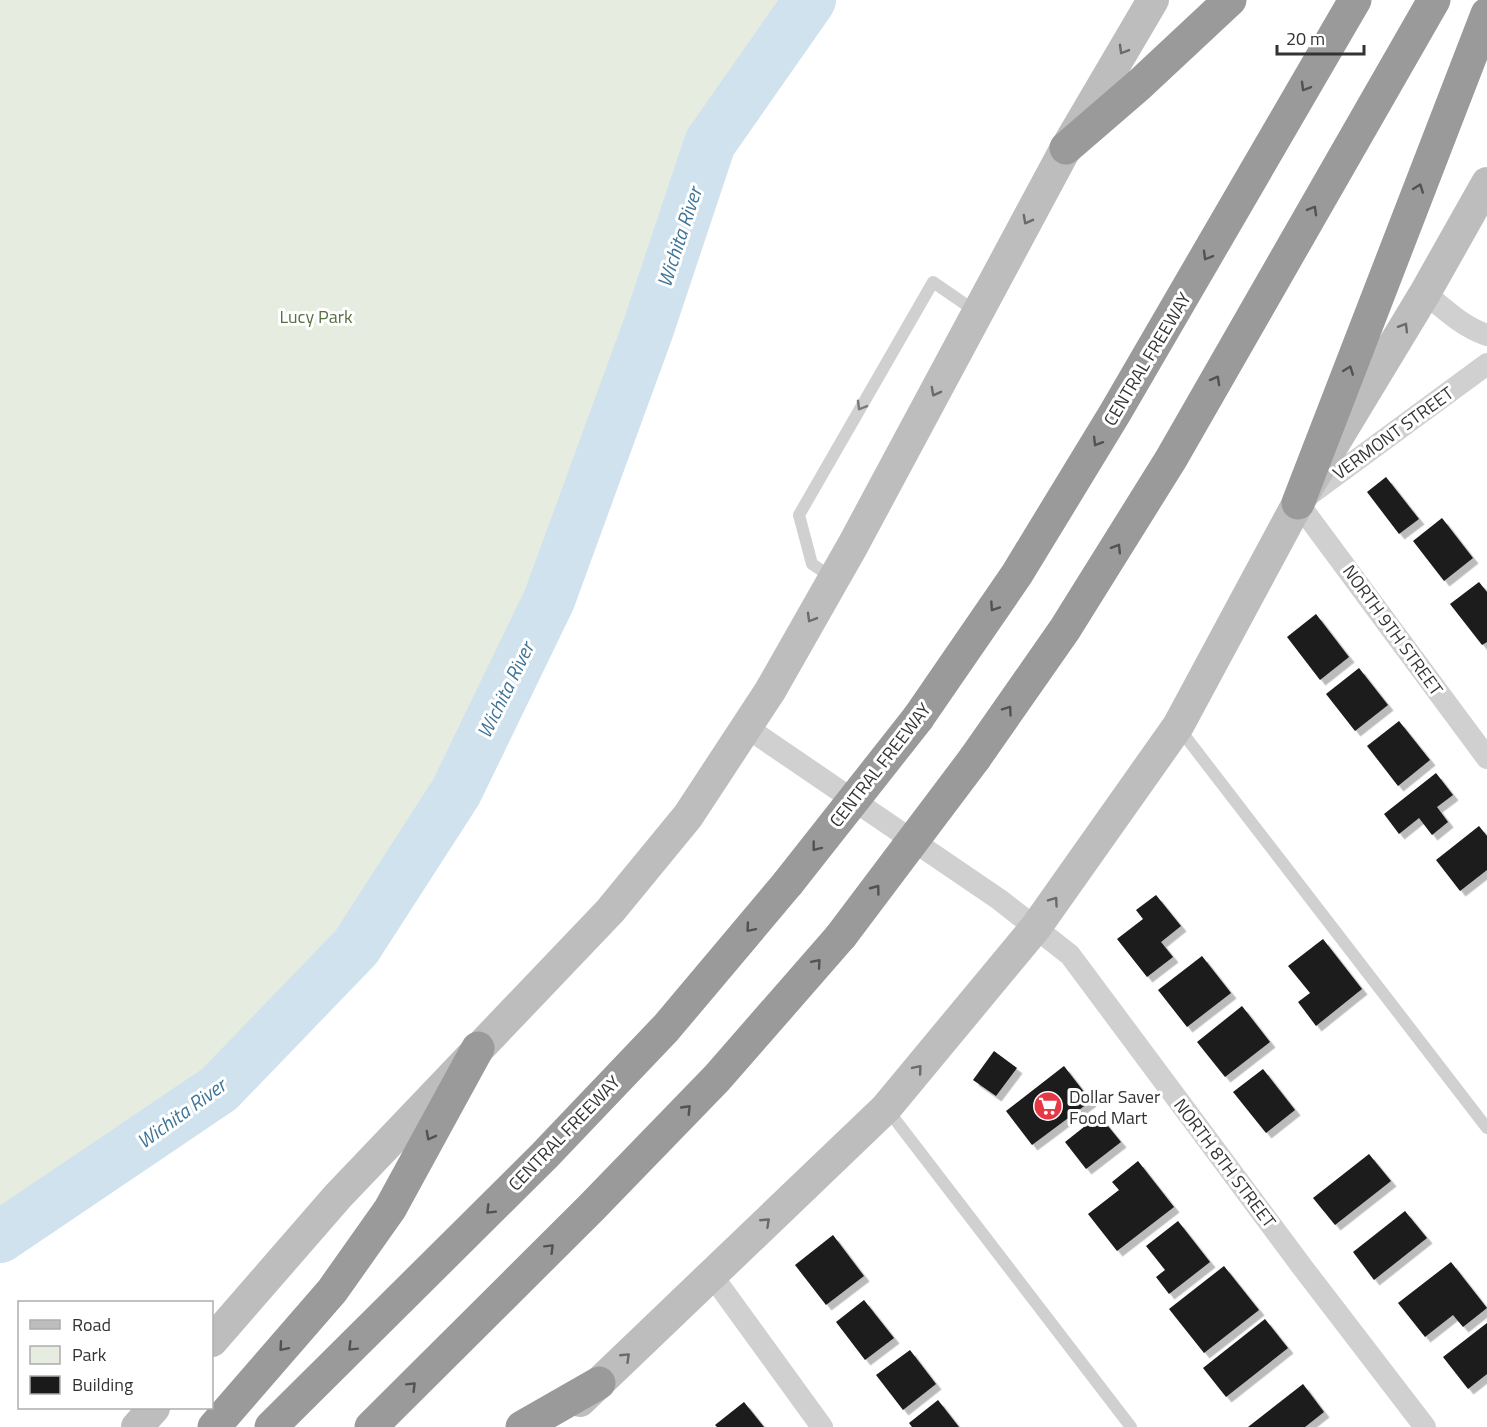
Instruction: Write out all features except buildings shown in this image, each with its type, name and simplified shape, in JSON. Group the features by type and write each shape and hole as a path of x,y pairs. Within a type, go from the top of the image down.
{"highway":[{"path":"1066,148 1139,86 1230,0"},
{"name":"CENTRAL FREEWAY","path":"271,1427 544,1156 666,1029 788,883 918,718 1017,574 1115,413 1355,0"},
{"path":"371,1427 591,1208 717,1078 841,936 975,758 1065,628 1171,459 1434,0"},
{"path":"1298,503 1487,14"},
{"path":"214,1427 332,1291 390,1209 478,1048"},
{"path":"522,1427 599,1383"}],"main road":[{"path":"213,1340 339,1196 610,911 688,816 770,691 834,579 1066,148 1153,0"},
{"path":"553,1427 886,1108 1036,927 1178,726 1298,503 1425,293 1487,183"},
{"path":"137,1427 152,1409"}],"street":[{"path":"1425,293 1453,316 1476,331 1487,335"},
{"name":"VERMONT STREET","path":"1298,503 1487,364"},
{"name":"NORTH 9TH STREET","path":"1298,503 1487,758"},
{"name":"NORTH 8TH STREET","path":"746,727 1000,900 1070,955 1303,1268 1425,1427"},
{"path":"711,1274 822,1427"}],"lane":[{"path":"834,579 812,564 799,515 933,282 978,313"},
{"path":"1178,726 1487,1128"},
{"path":"886,1108 1131,1427"}],"green space":[{"name":"Lucy Park","path":"0,0 810,0 710,143 648,329 549,600 456,792 356,947 219,1089 0,1237"}],"waterway":[{"name":"Wichita River","path":"0,1237 219,1089 356,947 456,792 549,600 648,329 710,143 810,0"}],"place":[{"name":"Dollar Saver Food Mart","path":"1048,1106"}]}
